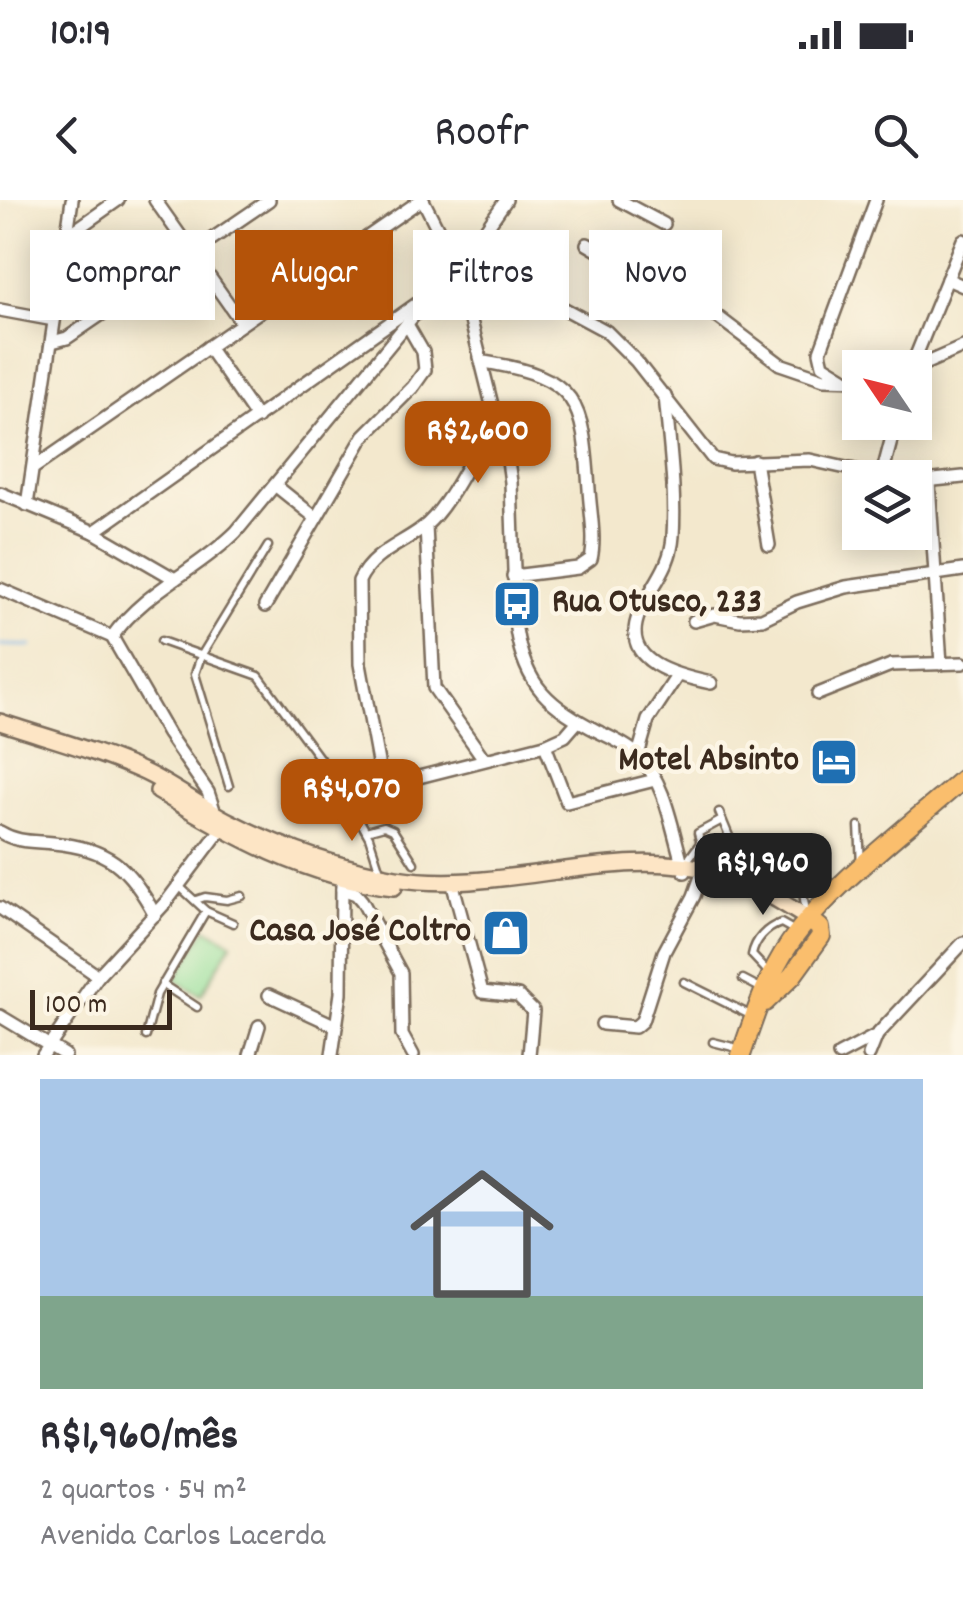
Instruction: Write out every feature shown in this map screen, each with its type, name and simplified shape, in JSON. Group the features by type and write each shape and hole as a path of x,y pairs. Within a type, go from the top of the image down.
{"main road":[{"path":"0,722 127,765 266,850 343,877 454,889 684,869"},
{"path":"0,732 138,780 220,822"},
{"path":"742,1052 769,983 804,923 963,779"},
{"path":"381,880 451,880 638,863 704,870 738,880 822,931 782,987 756,1013"}],"street":[{"path":"69,230 72,200"},
{"path":"76,230 118,200"},
{"path":"155,200 177,230"},
{"path":"215,238 269,200"},
{"path":"35,467 422,200 438,230"},
{"path":"485,230 506,200"},
{"path":"619,200 664,224"},
{"path":"842,374 824,365 820,352 876,200"},
{"path":"920,350 963,240"},
{"path":"587,244 672,294 702,305 780,364 824,379 842,380"},
{"path":"947,279 963,286"},
{"path":"215,284 242,323"},
{"path":"94,532 413,306"},
{"path":"0,310 30,316"},
{"path":"569,311 606,332 636,361 708,455 723,462 810,460 842,467"},
{"path":"112,636 144,601 222,546 413,319"},
{"path":"27,505 54,320"},
{"path":"52,342 67,338 94,320"},
{"path":"472,320 506,447 518,641 529,678 552,703 638,756 655,780 684,869"},
{"path":"265,606 368,429 426,370 423,352 408,326"},
{"path":"208,347 257,418"},
{"path":"932,360 963,348"},
{"path":"484,362 534,374 561,389 577,408 587,445 590,560 578,568 513,576"},
{"path":"665,395 674,534 666,570 640,613 636,631 646,658 662,671 711,683"},
{"path":"495,417 439,511 426,526 386,549 364,572 358,586 360,664 380,773 391,783 545,746 565,736 578,720"},
{"path":"755,462 770,544"},
{"path":"932,482 963,477"},
{"path":"276,486 316,518"},
{"path":"0,493 94,532 175,579"},
{"path":"932,517 942,664"},
{"path":"426,526 434,688 484,759"},
{"path":"694,621 715,614 740,620 762,618 797,602 846,588 963,570"},
{"path":"0,589 112,636 168,734 208,792 220,822 179,886 98,976 46,1050"},
{"path":"818,694 891,666 963,663"},
{"path":"638,756 648,720 677,676"},
{"path":"545,746 567,802 655,780"},
{"path":"0,832 19,842"},
{"path":"0,848 19,842 55,843 106,855 128,873 155,914"},
{"path":"602,1024 631,1027 642,1022 664,952 704,870"},
{"path":"332,1055 341,992 343,877"},
{"path":"343,877 362,902 401,973 402,1035 413,1055"},
{"path":"454,889 481,990 484,994 518,996 532,1011 528,1055"},
{"path":"0,908 98,976"},
{"path":"849,1052 878,1035 963,943"},
{"path":"270,995 336,1026"},
{"path":"0,1016 46,1050 65,1055"},
{"path":"250,1055 258,1026"},
{"path":"869,1055 878,1035"}],"lane":[{"path":"229,786 195,674 268,546"},
{"path":"161,641 259,676 344,790 366,831 381,880"},
{"path":"732,846 713,848 701,842 698,833 721,816 732,846 744,860 803,892"},
{"path":"366,831 384,826 393,830 414,863"},
{"path":"859,826 858,856 862,869"},
{"path":"684,869 701,842"},
{"path":"738,880 744,860"},
{"path":"769,983 752,955 771,926 804,923 803,892 794,866"},
{"path":"179,886 206,911 233,924"},
{"path":"196,900 205,896 227,900 242,896"},
{"path":"146,1036 162,984 206,911"},
{"path":"742,980 769,983"},
{"path":"684,982 756,1013"},
{"path":"162,984 197,1007"},
{"path":"714,1042 742,1052"}],"green space":[{"path":"206,928 232,943 201,995 175,980"}],"waterway":[{"path":"0,645 31,646"}],"place":[{"name":"Rua Otusco, 233","path":"517,604"},
{"name":"Motel Absinto","path":"834,762"},
{"name":"Casa José Coltro","path":"506,933"}]}
